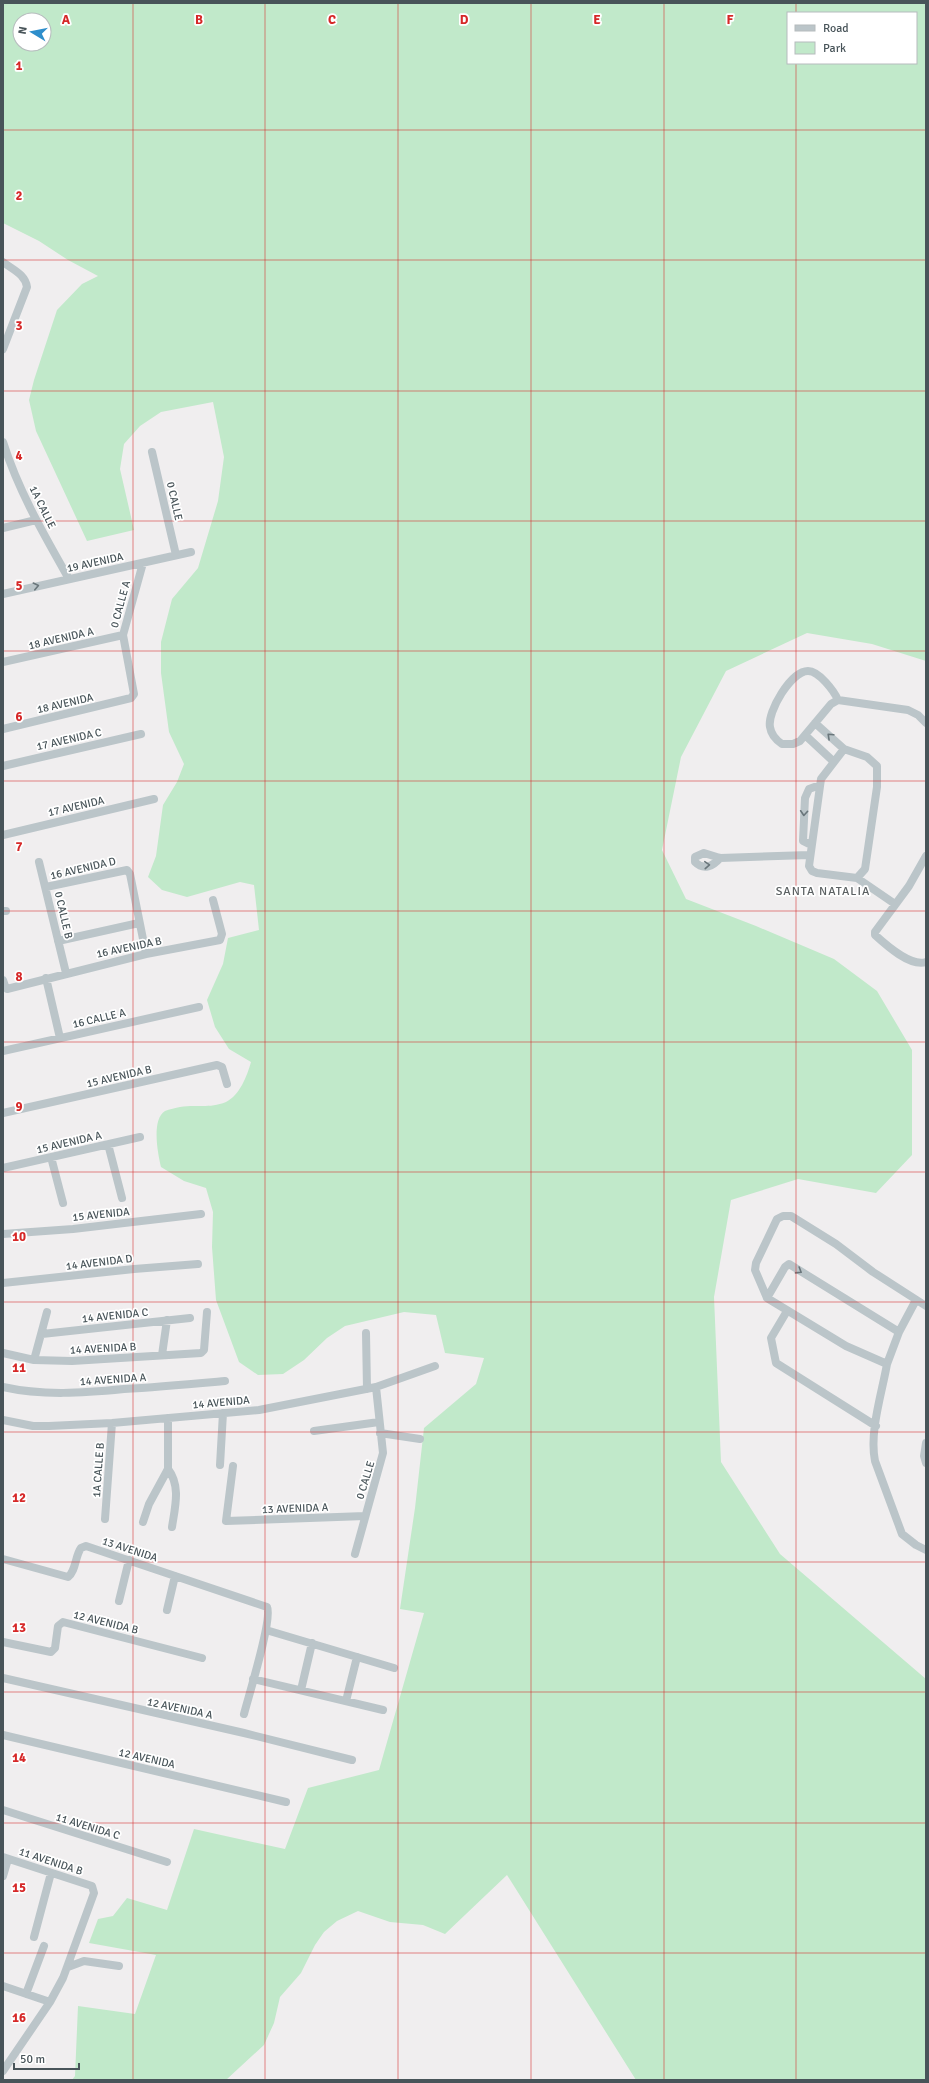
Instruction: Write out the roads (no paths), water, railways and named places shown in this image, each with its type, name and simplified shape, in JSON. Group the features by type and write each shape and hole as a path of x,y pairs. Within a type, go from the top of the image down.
{"street":[{"path":"3,349 5,336 21,306 27,287 26,280 20,273 5,266"},
{"name":"1A CALLE","path":"3,442 6,460 36,520 69,579"},
{"name":"0 CALLE","path":"152,452 176,555"},
{"path":"3,528 36,520"},
{"name":"19 AVENIDA","path":"3,594 191,552"},
{"name":"0 CALLE A","path":"131,698 134,694 123,635 143,563"},
{"name":"18 AVENIDA A","path":"3,662 123,635"},
{"path":"838,700 829,686 813,672 804,672 793,680 781,694 776,703 771,715 769,726 774,738 782,744 792,744 800,741 831,704 838,700 908,710 918,715 926,723"},
{"name":"18 AVENIDA","path":"3,729 131,698"},
{"path":"815,723 844,749 872,760 877,766 878,773 865,869 857,878"},
{"name":"17 AVENIDA C","path":"3,766 140,734"},
{"path":"805,735 833,761"},
{"path":"844,749 833,761 821,779 809,855 809,866 812,871 857,878 895,904"},
{"path":"811,845 803,841 805,798 809,789 820,785"},
{"name":"17 AVENIDA","path":"3,835 154,799"},
{"path":"720,858 809,855"},
{"path":"926,856 909,886 876,929 876,935 899,954 916,963 926,962"},
{"name":"0 CALLE B","path":"39,862 66,973"},
{"name":"16 AVENIDA D","path":"46,887 125,870 130,874 139,923"},
{"name":"16 AVENIDA B","path":"4,983 8,989 46,978 146,954 220,940 222,934 213,900"},
{"path":"58,941 139,923 146,954"},
{"path":"46,978 60,1038"},
{"name":"16 CALLE A","path":"3,1051 199,1007"},
{"name":"15 AVENIDA B","path":"3,1114 217,1065 222,1066 227,1084"},
{"name":"15 AVENIDA A","path":"3,1168 140,1137"},
{"path":"108,1144 122,1198"},
{"path":"51,1158 63,1203"},
{"name":"15 AVENIDA","path":"3,1234 73,1229 201,1214"},
{"path":"887,1364 846,1346 767,1298 755,1270 766,1239 777,1219 783,1216 791,1216 812,1228 873,1272 926,1306"},
{"name":"14 AVENIDA D","path":"3,1283 134,1269 198,1264"},
{"path":"767,1298 785,1267 789,1264 899,1332"},
{"path":"916,1300 899,1332 887,1364 873,1451 875,1461 902,1534 912,1543 926,1550"},
{"path":"787,1311 771,1338 776,1363 876,1426"},
{"path":"34,1360 47,1312"},
{"name":"14 AVENIDA B","path":"3,1353 34,1360 72,1361 201,1353 204,1350 207,1312"},
{"name":"14 AVENIDA C","path":"42,1334 190,1318"},
{"path":"162,1355 167,1320"},
{"path":"366,1333 367,1389"},
{"name":"14 AVENIDA","path":"3,1420 33,1426 49,1426 112,1423 259,1410 376,1387 435,1366"},
{"name":"14 AVENIDA A","path":"3,1387 21,1391 73,1393 225,1381"},
{"name":"0 CALLE","path":"355,1554 382,1461 383,1453 376,1387"},
{"path":"220,1466 223,1413"},
{"path":"143,1522 149,1504 168,1469 168,1418"},
{"path":"314,1431 379,1422"},
{"name":"1A CALLE B","path":"105,1519 112,1423"},
{"path":"380,1433 420,1439"},
{"path":"926,1443 924,1456 926,1463"},
{"name":"13 AVENIDA A","path":"234,1466 226,1521 365,1516"},
{"path":"168,1469 176,1482 177,1493 172,1527"},
{"name":"13 AVENIDA","path":"3,1559 68,1577 72,1575 81,1548 86,1546 267,1607 269,1611 266,1630"},
{"path":"119,1601 129,1560"},
{"path":"167,1610 175,1576"},
{"name":"12 AVENIDA B","path":"3,1642 51,1652 55,1648 58,1626 63,1622 202,1658"},
{"path":"244,1714 266,1630 394,1668"},
{"path":"301,1690 312,1643"},
{"path":"346,1701 357,1657"},
{"name":"12 AVENIDA A","path":"3,1678 244,1733 352,1760"},
{"path":"253,1679 382,1710"},
{"name":"12 AVENIDA","path":"3,1735 286,1802"},
{"name":"11 AVENIDA C","path":"3,1810 167,1862"},
{"path":"3,1876 6,1858"},
{"name":"11 AVENIDA B","path":"6,1858 51,1874 92,1886 94,1893 68,1967"},
{"path":"34,1937 51,1874"},
{"path":"26,1994 44,1946"},
{"path":"3,2071 50,2002 68,1967 84,1961 119,1966"},
{"path":"3,1986 50,2002"}],"district":[{"name":"SANTA NATALIA","path":"823,891"}]}
